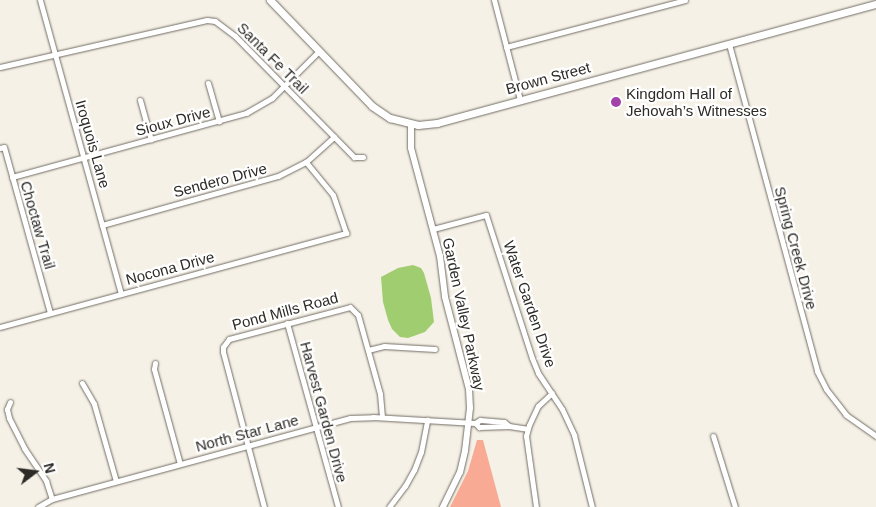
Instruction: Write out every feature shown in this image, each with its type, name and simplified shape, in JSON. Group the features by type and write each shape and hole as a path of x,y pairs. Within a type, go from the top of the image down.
{"main road":[{"name":"Brown Street","path":"270,0 380,112 411,125 437,123 729,44 863,3 876,4"}],"street":[{"name":"Iroquois Lane","path":"40,0 121,294"},
{"path":"494,0 520,100"},
{"path":"506,47 662,3 685,0"},
{"name":"Santa Fe Trail","path":"0,67 207,20 214,21 235,36 354,157 363,157"},
{"name":"Spring Creek Drive","path":"729,44 817,371 826,389 846,415 876,436"},
{"name":"Sioux Drive","path":"12,177 151,140 256,109 284,86 319,51"},
{"path":"208,84 219,121"},
{"path":"140,100 151,140"},
{"name":"Garden Valley Parkway","path":"411,125 411,148 440,256 445,297 467,380 472,423 463,461 444,507"},
{"name":"Sendero Drive","path":"102,225 278,176 306,162 334,137"},
{"name":"Choctaw Trail","path":"0,148 4,147 50,313"},
{"name":"Nocona Drive","path":"0,327 346,233 333,195 306,162"},
{"name":"Water Garden Drive","path":"432,229 486,215 532,358 538,373 562,409 574,435 592,507"},
{"name":"Pond Mills Road","path":"248,445 223,352 224,344 229,339 347,307 354,309 358,315 368,350"},
{"name":"Harvest Garden Drive","path":"287,323 338,507"},
{"path":"382,417 380,394 368,350 388,346 435,349"},
{"path":"154,363 180,464"},
{"path":"82,383 94,404 116,481"},
{"path":"536,507 526,446 527,429 538,406 552,393"},
{"path":"10,402 7,409 9,418 24,448 46,481 52,498"},
{"name":"North Star Lane","path":"38,507 52,498 350,418 382,417 472,423 479,426 509,426 527,429"},
{"path":"389,507 405,486 414,470 421,452 427,420"},
{"path":"713,436 735,507"},
{"path":"248,445 264,507"}],"shaded area":[{"path":"413,265 421,268 424,273 431,298 434,322 425,332 408,338 400,337 392,329 388,320 383,302 381,277 398,268"},
{"path":"477,440 483,440 501,507 450,507 468,471"}],"place":[{"name":"Kingdom Hall of Jehovah’s Witnesses","path":"616,102"}]}
